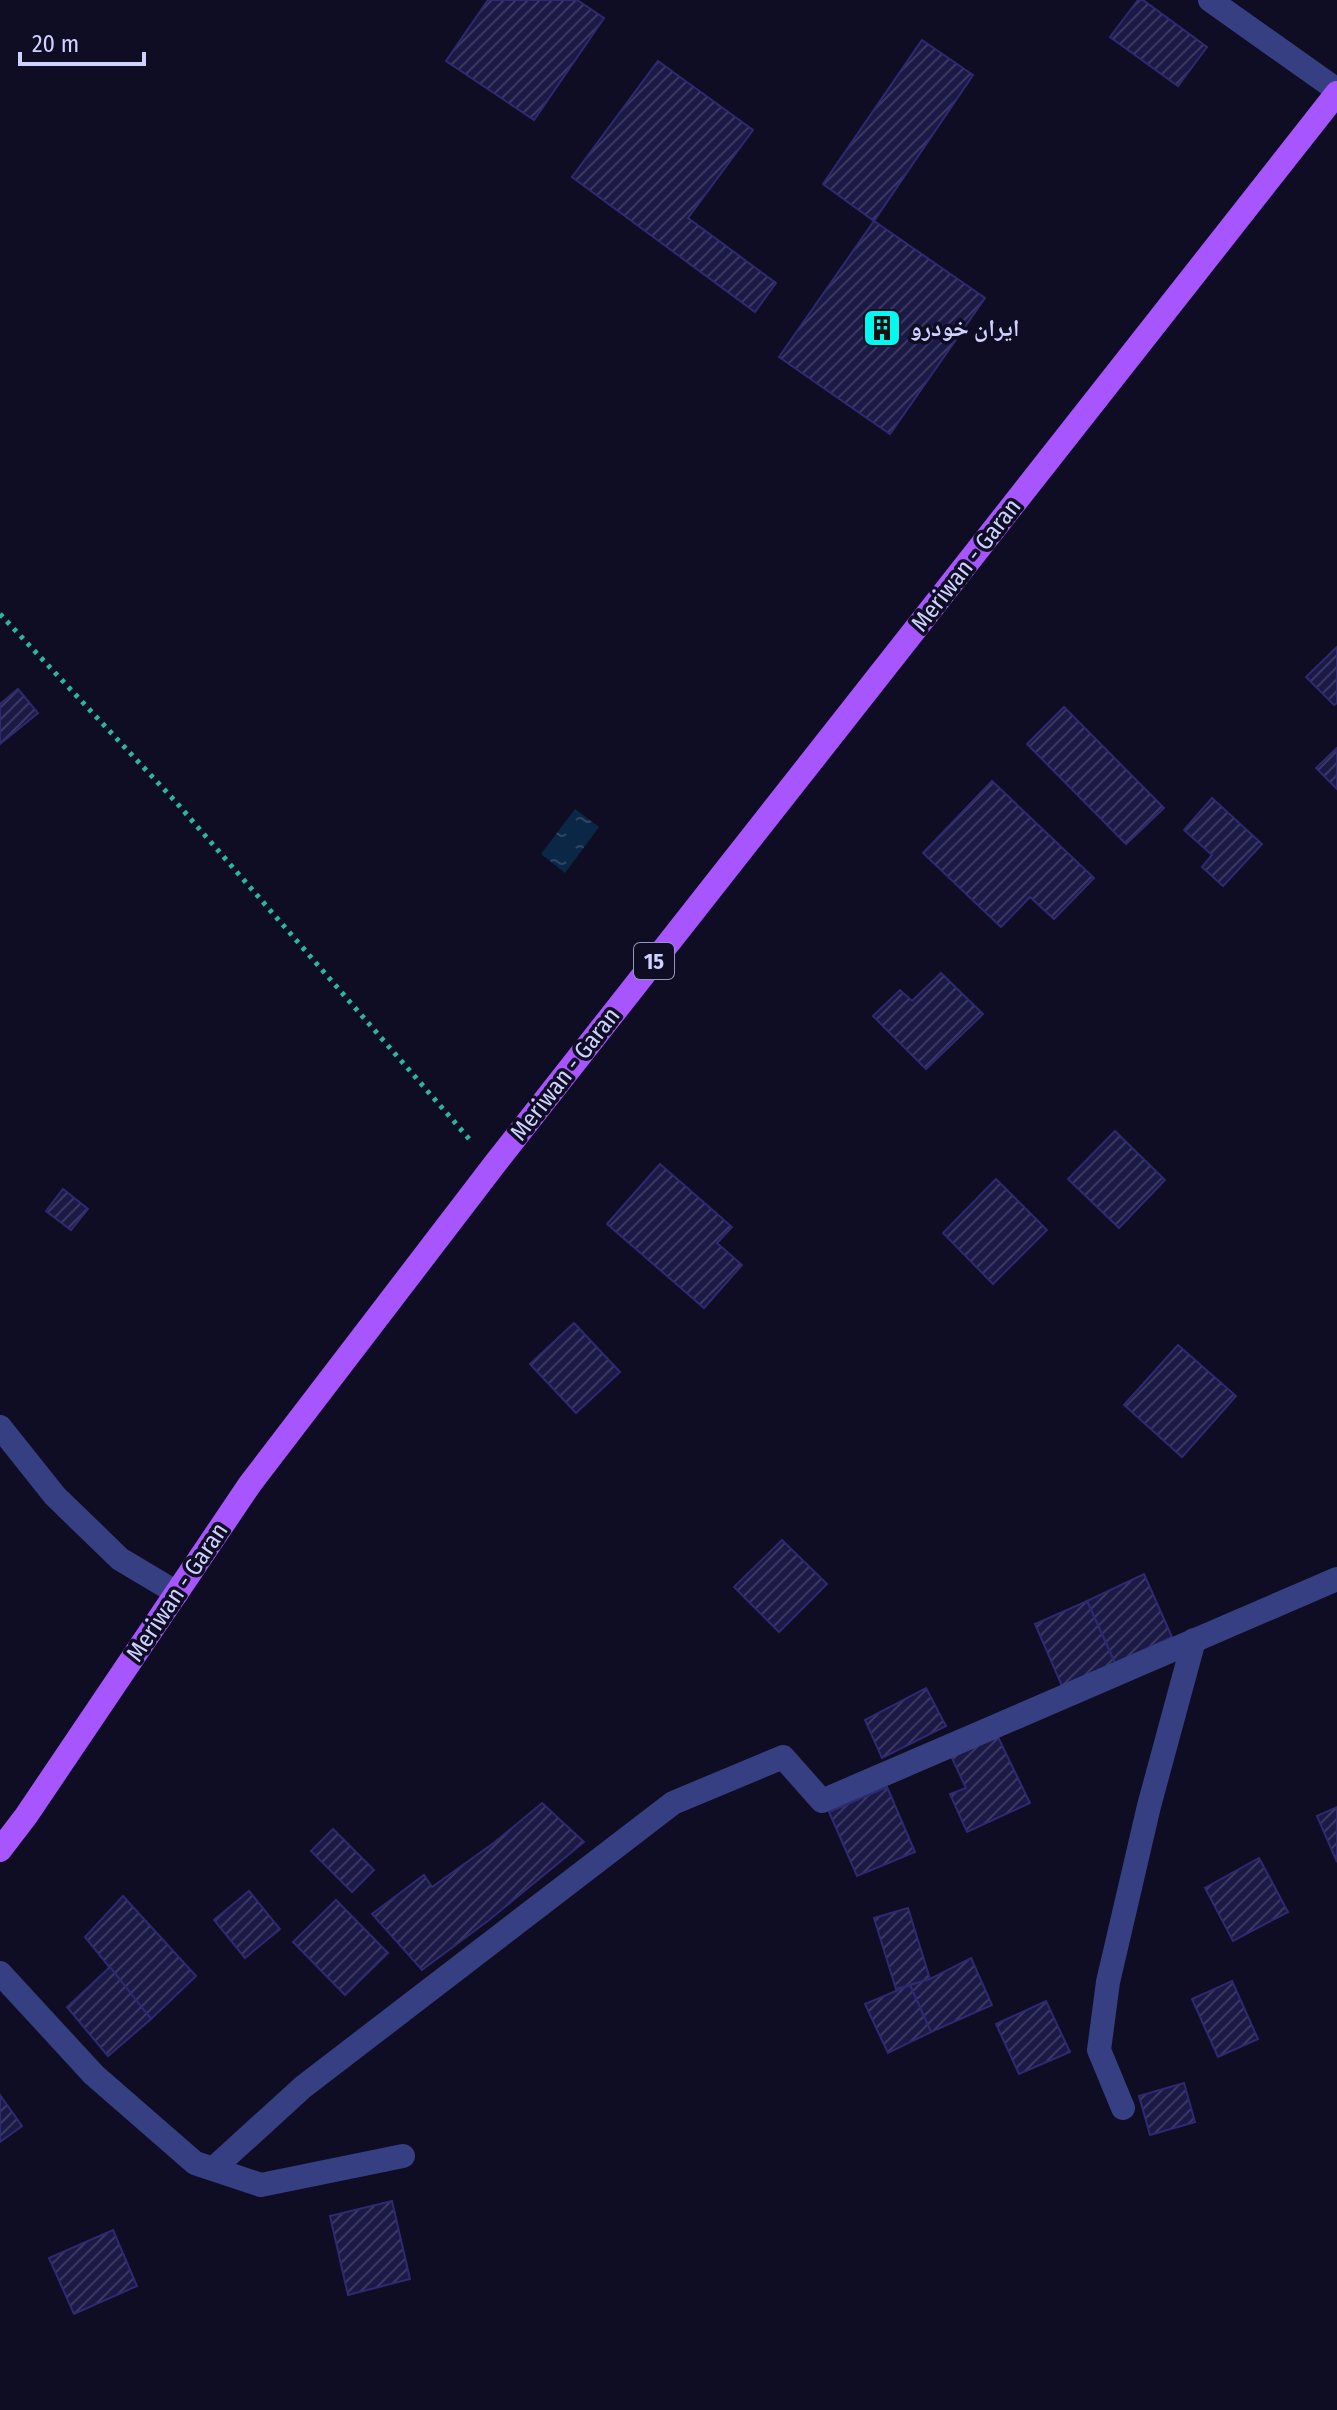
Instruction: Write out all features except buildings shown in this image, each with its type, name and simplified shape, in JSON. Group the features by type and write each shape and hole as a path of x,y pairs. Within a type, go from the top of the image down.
{"main road":[{"name":"Meriwan - Garan","path":"0,1850 250,1484 494,1165 1337,91"}],"street":[{"path":"1210,0 1337,91"},
{"path":"0,1427 55,1496 120,1559 177,1593"},
{"path":"213,2169 303,2087 673,1803 783,1757 822,1801 1337,1579"},
{"path":"1123,2108 1099,2050 1108,1982 1149,1806 1194,1640"},
{"path":"0,1973 94,2075 195,2163 261,2185 403,2156"}],"path":[{"path":"0,614 175,801 461,1131 494,1165"}],"water":[{"path":"575,809 599,827 565,873 541,854"}],"place":[{"name":"ایران خودرو","path":"882,328"}]}
